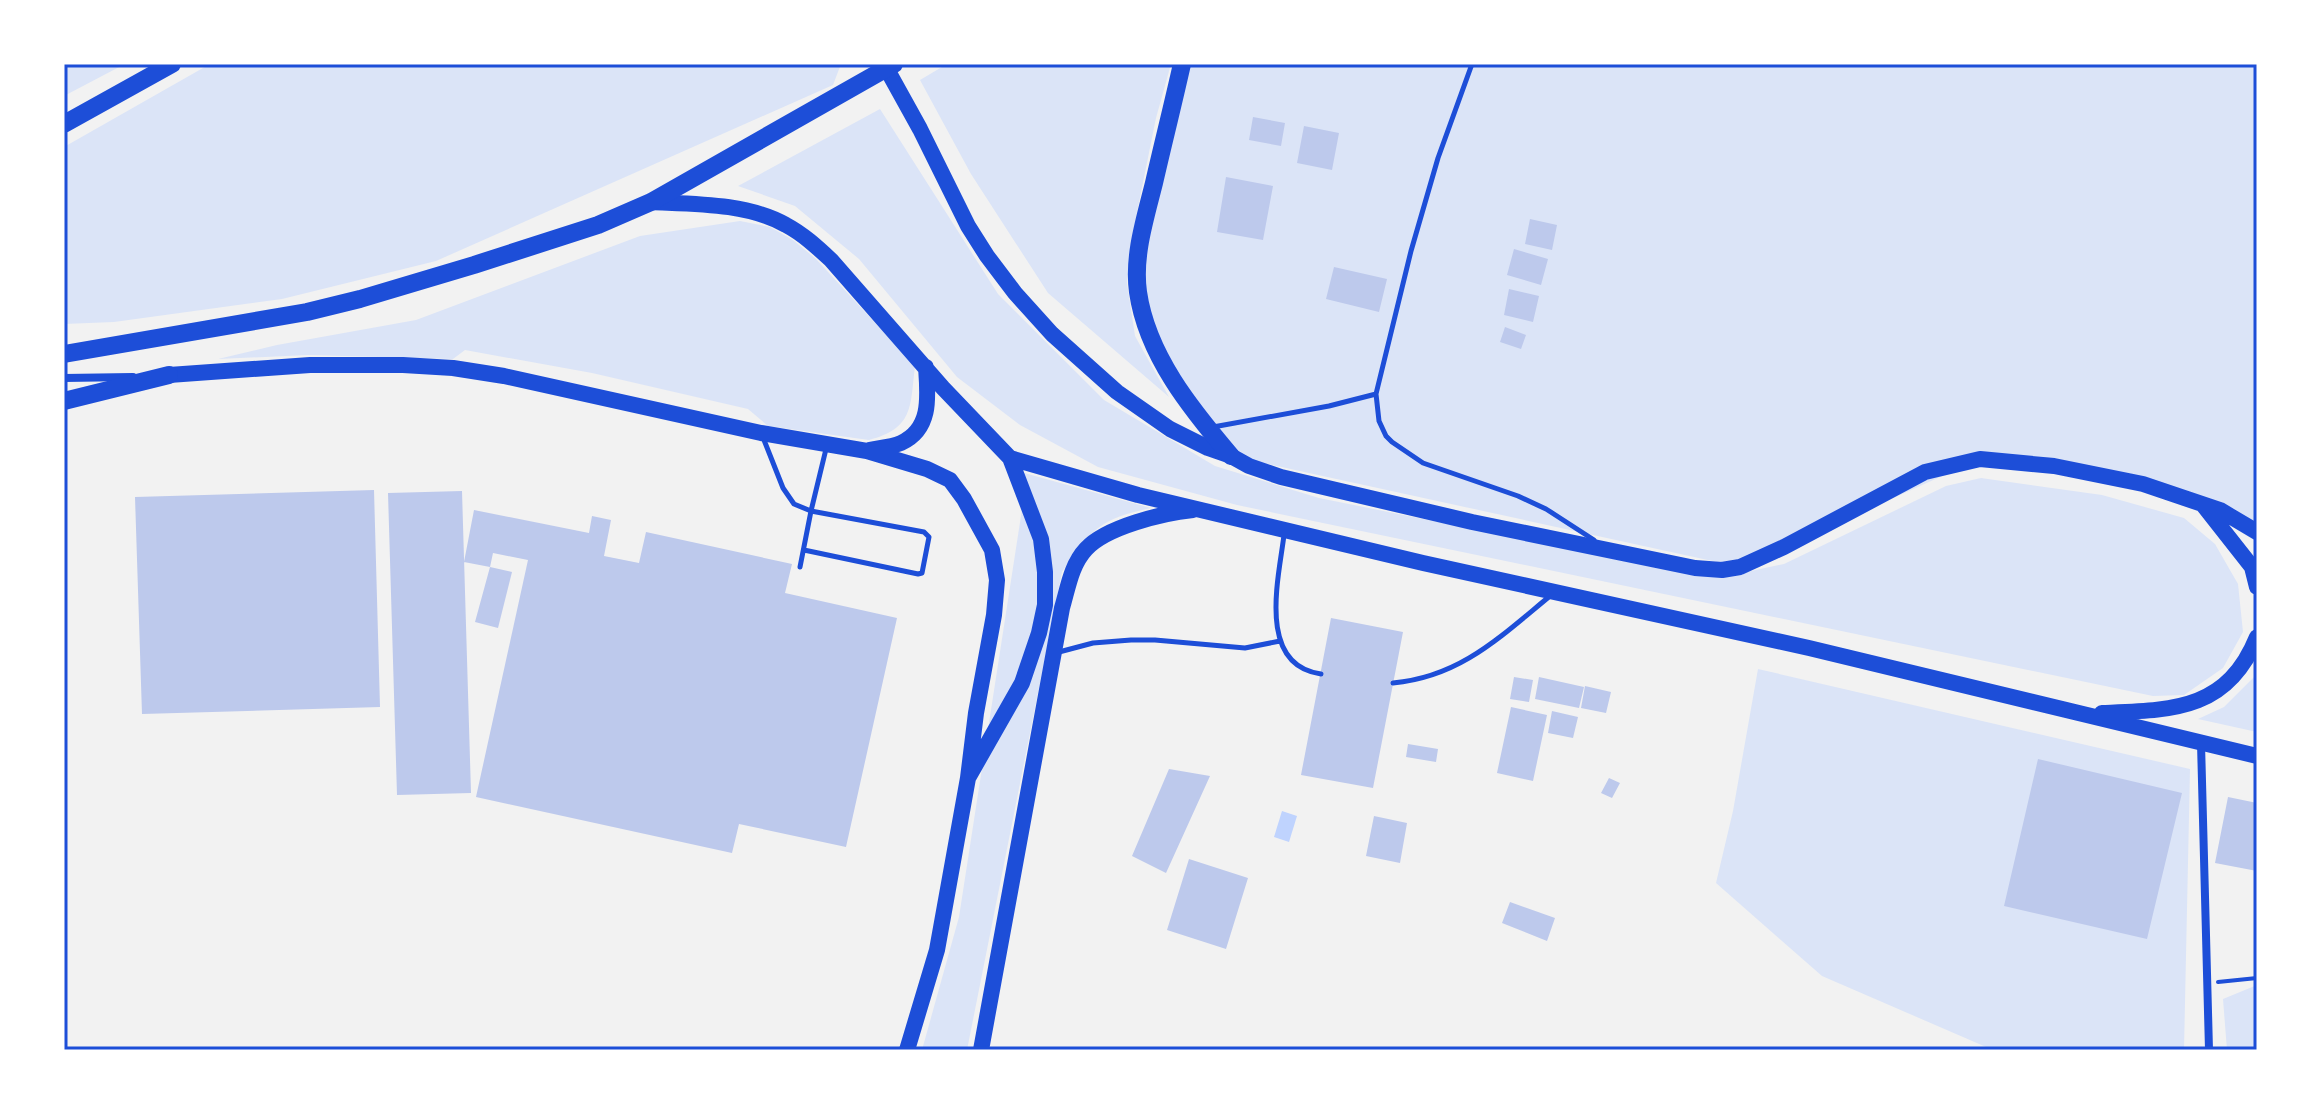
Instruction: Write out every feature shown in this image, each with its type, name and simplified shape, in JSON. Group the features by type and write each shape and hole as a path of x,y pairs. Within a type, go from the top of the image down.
{"highway":[{"path":"64,124 172,64"},
{"path":"64,351 257,322 360,299 598,225 651,202 894,64"},
{"path":"1182,64 1143,226 1136,265 1138,292 1157,352 1189,404 1231,456"},
{"path":"64,401 169,375"}],"main road":[{"path":"884,64 920,129 953,199 987,256 1052,334 1146,415 1182,436 1281,477 1472,522 1695,568 1722,570 1740,567 1784,547 1925,472 1980,459 2054,466 2143,484 2201,502 2240,520 2257,532"},
{"path":"651,202 699,204 747,211 784,224 810,241 831,260 943,388 1010,458 1041,539 1045,605 1022,683 968,778"},
{"path":"169,375 310,365 453,368 504,376 761,433 867,451 927,469 950,480 992,550 997,580 968,778 937,950 907,1050"},
{"path":"867,451 901,443 916,433 924,422 929,401 926,367"},
{"path":"1010,458 1138,495 1423,563 1809,648 2257,756"},
{"path":"2201,502 2252,567 2257,587"},
{"path":"981,1050 1062,608 1071,574 1088,547 1117,530 1141,521 1202,510"},
{"path":"2084,714 2174,708 2202,700 2224,686 2238,671 2249,657 2257,637"}],"street":[{"path":"64,378 169,375"},
{"path":"2201,743 2209,1050"}],"lane":[{"path":"1472,64 1438,158 1407,266 1376,394 1379,421 1386,436 1434,467 1546,509 1605,547"},
{"path":"1207,428 1329,406 1376,394"},
{"path":"761,433 783,488 794,504 811,511 924,532 929,537 922,573 918,574 804,550"},
{"path":"800,567 827,445"},
{"path":"1285,530 1276,602 1280,641 1299,665 1321,674"},
{"path":"1393,683 1435,676 1465,661 1497,640 1555,592"},
{"path":"1054,654 1093,643 1131,640 1245,648 1280,641"}],"path":[{"path":"2207,983 2257,978"}],"shaded area":[{"path":"64,64 121,64 123,65 64,96"},
{"path":"210,64 841,64 833,85 436,261 282,299 114,322 64,324 64,147"},
{"path":"947,64 1171,64 1156,118 1133,232 1127,283 1135,336 1169,397 1048,293 971,174 920,80"},
{"path":"1185,64 2257,64 2257,542 2179,494 1980,459 1740,567 1231,456 1169,374 1136,265"},
{"path":"880,109 998,294 1104,400 1215,466 1319,498 1682,571 1728,576 1784,564 1946,486 1981,478 2102,495 2184,518 2215,544 2238,584 2243,632 2223,668 2184,695 2153,696 1237,505 1098,467 1020,425 957,377 859,259 795,206 738,186"},
{"path":"740,221 770,227 793,240 816,259 915,366 907,414 894,429 869,440 768,426 748,409 592,373 465,350 453,359 308,355 218,359 416,320 640,236"},
{"path":"1017,471 1151,508 1120,516 1098,528 1080,546 1062,572 967,1050 922,1050 959,917 1025,490"},
{"path":"1758,669 2190,769 2184,1050 1993,1050 1822,976 1716,883 1733,811"},
{"path":"2257,674 2257,732 2198,719 2224,707"},
{"path":"2257,985 2257,1050 2227,1050 2223,999"}],"water":[{"path":"1282,811 1297,816 1289,842 1274,837"}],"building":[{"path":"1253,117 1285,123 1281,146 1249,140"},
{"path":"1304,126 1339,133 1332,170 1297,163"},
{"path":"1226,177 1273,186 1263,240 1217,232"},
{"path":"1530,219 1557,225 1552,250 1525,244"},
{"path":"1514,249 1548,259 1541,285 1507,275"},
{"path":"1334,267 1387,279 1379,312 1326,299"},
{"path":"1509,289 1539,296 1533,322 1504,315"},
{"path":"1505,327 1526,335 1521,349 1500,342"},
{"path":"374,490 380,707 142,714 135,497"},
{"path":"462,491 471,793 397,795 388,493"},
{"path":"474,510 589,533 592,516 611,520 604,556 639,563 646,532 792,564 785,593 897,618 846,847 739,824 732,853 476,797 528,560 493,553 490,567 464,562"},
{"path":"490,567 512,572 498,628 475,622"},
{"path":"1331,618 1403,632 1373,788 1301,775"},
{"path":"1514,677 1533,680 1529,702 1510,699"},
{"path":"1539,677 1584,687 1579,708 1535,699"},
{"path":"1585,686 1611,692 1606,713 1581,708"},
{"path":"1511,707 1547,715 1533,781 1497,773"},
{"path":"1552,711 1578,717 1573,738 1548,733"},
{"path":"1408,744 1438,749 1436,762 1406,757"},
{"path":"2038,759 2182,793 2147,939 2004,906"},
{"path":"1169,769 1210,776 1166,873 1132,856"},
{"path":"1609,778 1620,783 1612,798 1601,793"},
{"path":"2228,797 2257,803 2257,871 2215,863"},
{"path":"1374,816 1407,823 1400,863 1366,856"},
{"path":"1189,859 1248,878 1226,949 1167,930"},
{"path":"1510,902 1555,918 1547,941 1502,923"}]}
